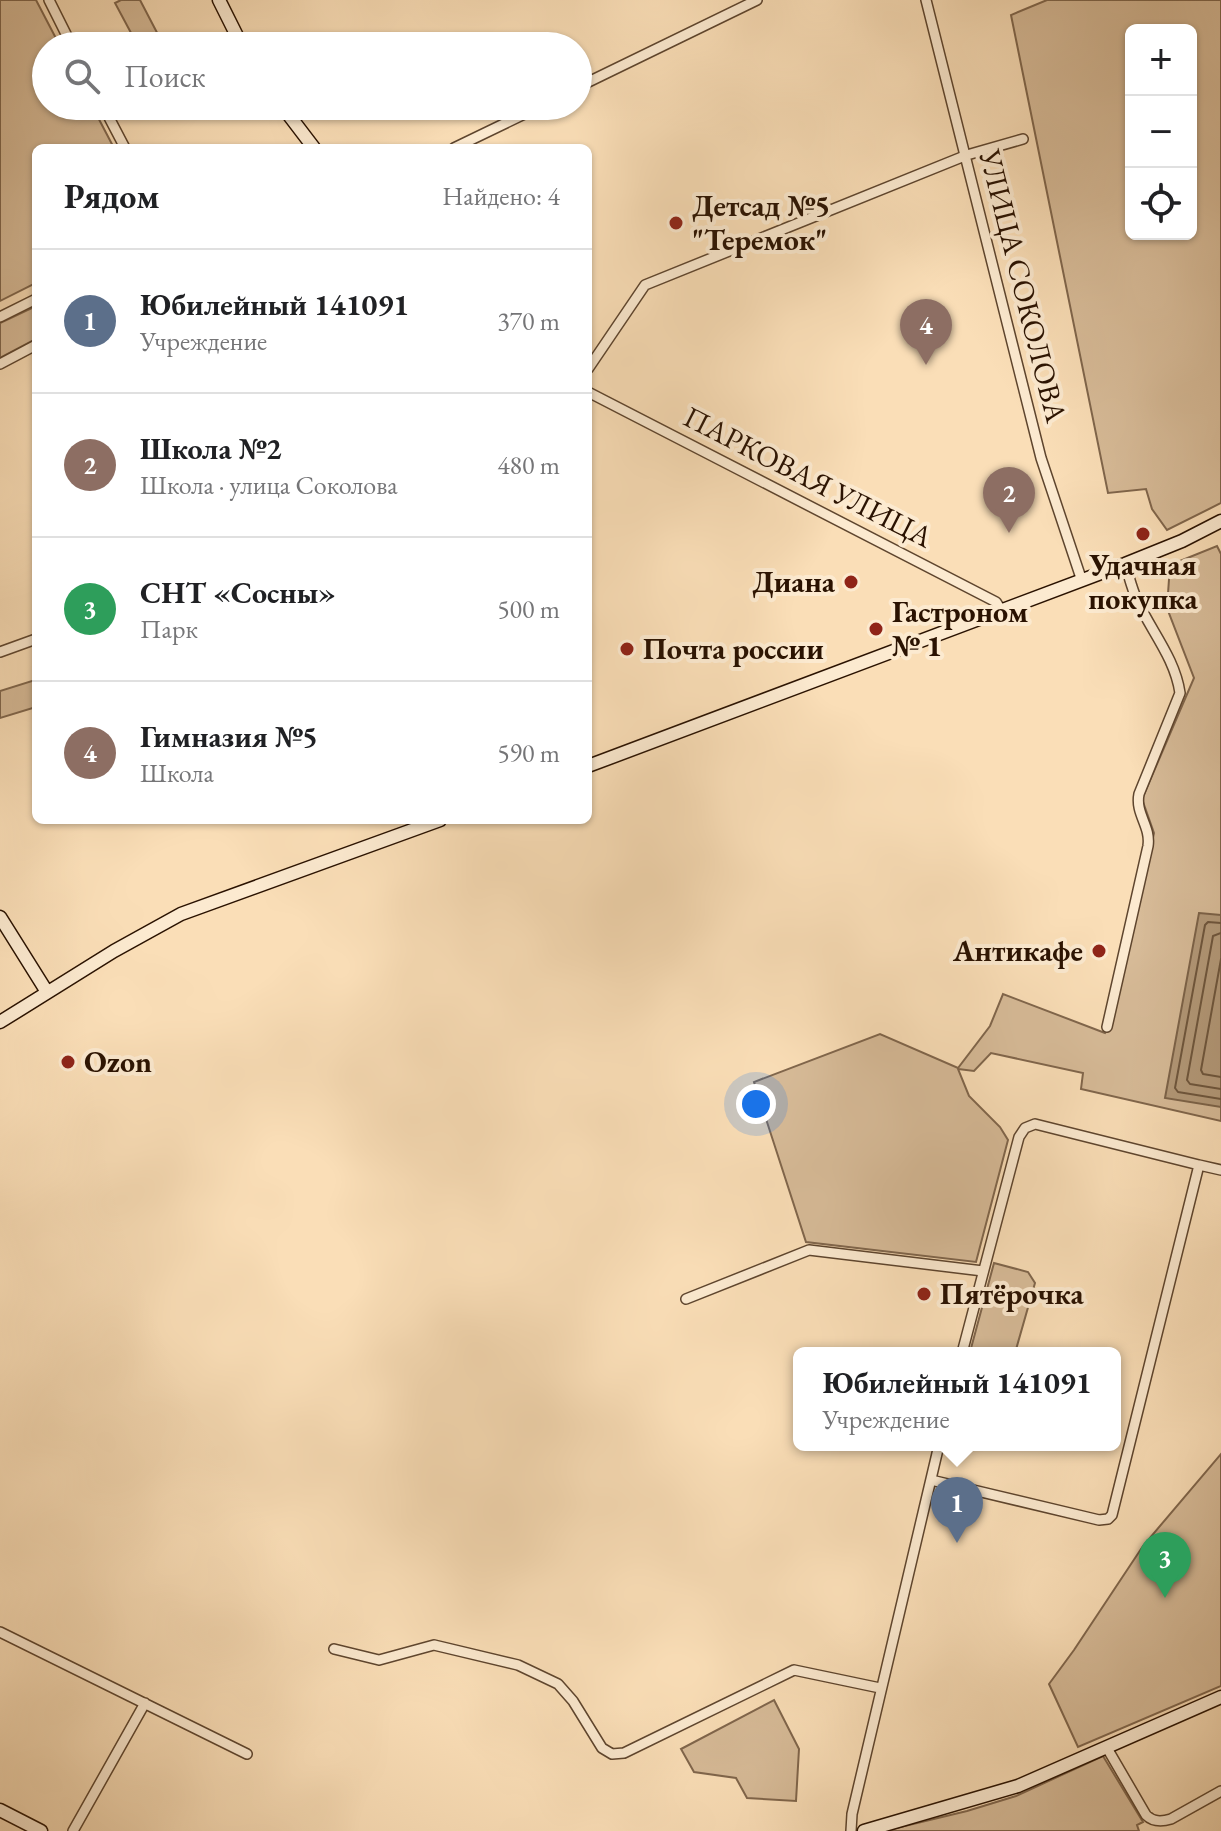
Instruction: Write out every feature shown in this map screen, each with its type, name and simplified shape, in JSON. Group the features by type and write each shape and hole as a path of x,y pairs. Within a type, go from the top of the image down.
{"main road":[{"path":"219,0 235,32"},
{"path":"293,120 311,144"},
{"path":"592,764 1082,581 1182,541 1221,521"},
{"path":"0,1022 114,951 181,914 429,824"},
{"path":"0,917 47,992"},
{"path":"864,1831 1018,1786 1221,1697"},
{"path":"0,1810 41,1831"}],"street":[{"path":"49,0 65,32"},
{"path":"592,80 757,0"},
{"name":"УЛИЦА СОКОЛОВА","path":"926,0 1041,458 1082,581"},
{"path":"110,120 123,144"},
{"path":"462,144 512,120"},
{"path":"592,363 645,285 967,155 1023,139"},
{"path":"0,317 32,301"},
{"path":"0,364 32,347"},
{"name":"ПАРКОВАЯ УЛИЦА","path":"592,394 947,576 996,602 1001,610"},
{"path":"1107,1027 1150,836 1137,805 1139,794 1180,693 1162,643 1137,600 1125,564"},
{"path":"0,652 32,640"},
{"path":"964,1347 1019,1137 1028,1126 1035,1124 1221,1170"},
{"path":"931,1480 1099,1520 1112,1515 1199,1165"},
{"path":"686,1299 809,1250 983,1271"},
{"path":"851,1831 880,1688 938,1451"},
{"path":"0,1632 247,1754"},
{"path":"334,1649 379,1660 434,1645 518,1665 558,1684 573,1701 602,1748 612,1754 624,1753 794,1670 880,1688"},
{"path":"73,1831 145,1703"},
{"path":"1107,1748 1146,1815 1153,1820 1171,1819 1221,1791"}],"shaded area":[{"path":"0,0 36,0 53,32 32,32 32,120 99,120 112,144 32,144 32,285 0,301"},
{"path":"140,0 157,32 131,32 115,3"},
{"path":"1047,0 1221,0 1221,503 1167,530 1152,509 1146,489 1108,493 1011,15"},
{"path":"32,308 32,341 0,358 0,323"},
{"path":"1217,546 1221,554 1221,1121 1081,1089 1083,1073 991,1053 974,1071 958,1069 969,1096 1000,1127 1008,1140 976,1262 806,1242 754,1082 880,1034 958,1068 990,1026 1003,994 1105,1033 1109,1028 1154,833 1142,799 1194,678 1167,608 1170,565"},
{"path":"32,681 32,708 0,718 0,691"},
{"path":"994,1263 1028,1272 1035,1283 1017,1347 971,1347"},
{"path":"1221,1454 1221,1686 1078,1747 1049,1684 1143,1546"},
{"path":"774,1700 799,1749 796,1801 747,1798 736,1778 694,1772 681,1749"},
{"path":"1103,1756 1143,1822 1137,1825 1139,1831 884,1831 1016,1796"}],"water":[{"path":"1199,913 1221,915 1221,1107 1165,1098"}],"place":[{"name":"Детсад №5 \"Теремок\"","path":"676,223"},
{"name":"Гимназия №5","path":"926,365"},
{"name":"Школа №2","path":"1009,533"},
{"name":"Удачная покупка","path":"1143,534"},
{"name":"Диана","path":"851,582"},
{"name":"Гастроном № 1","path":"876,629"},
{"name":"Почта россии","path":"627,649"},
{"name":"Антикафе","path":"1099,951"},
{"name":"Ozon","path":"68,1062"},
{"name":"Пятёрочка","path":"924,1294"},
{"name":"Юбилейный 141091","path":"957,1543"},
{"name":"СНТ «Сосны»","path":"1165,1598"}]}
